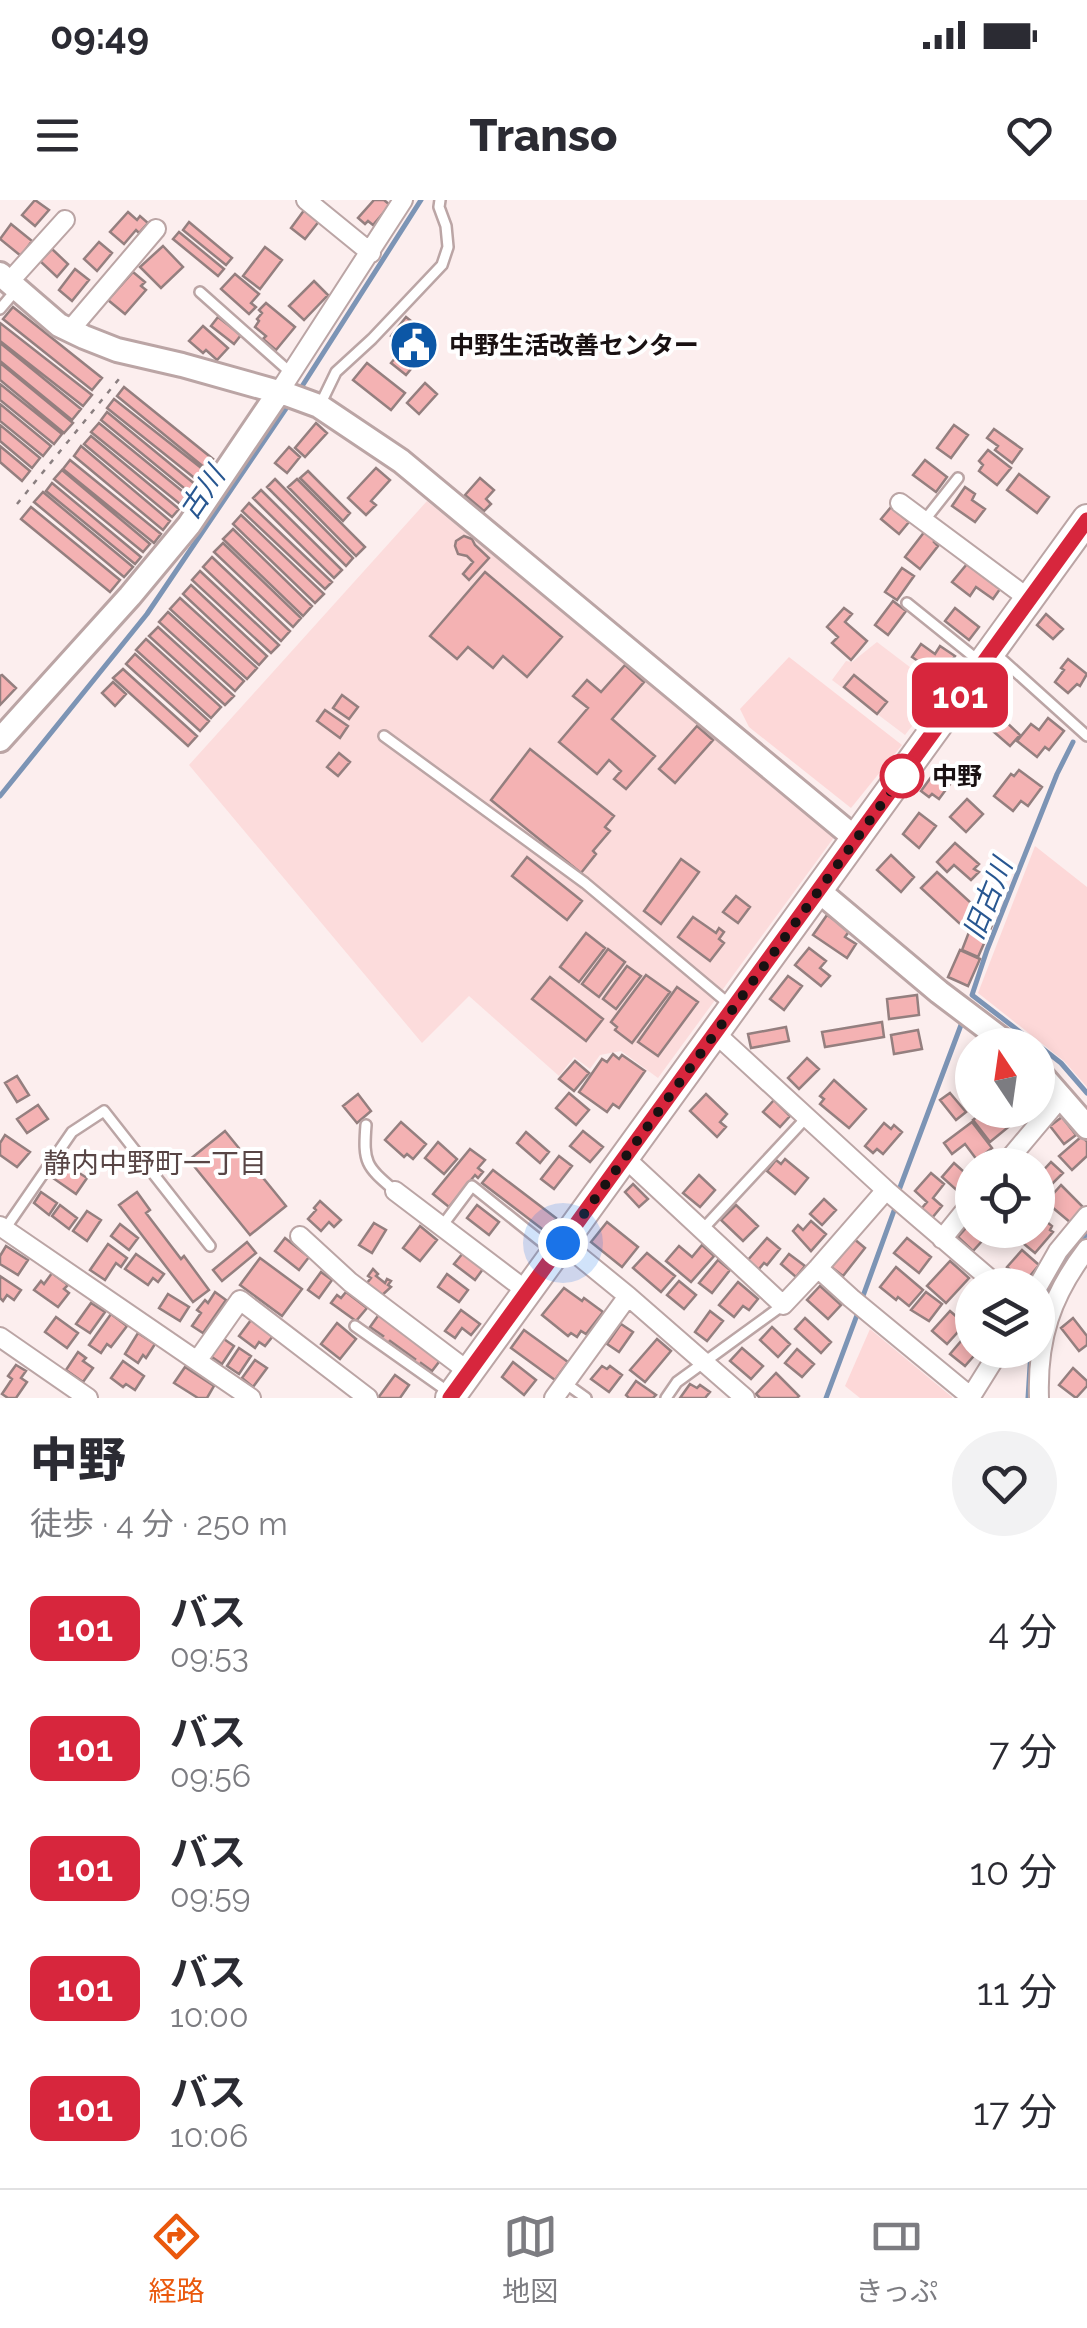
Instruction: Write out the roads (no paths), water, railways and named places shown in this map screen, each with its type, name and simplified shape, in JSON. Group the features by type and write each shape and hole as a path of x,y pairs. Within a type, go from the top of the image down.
{"main road":[{"path":"457,1388 1087,520"}],"street":[{"path":"306,200 370,253"},
{"path":"0,740 130,596 298,393 370,253 402,200"},
{"path":"65,220 9,282 59,326 117,350 298,393 401,462 856,839"},
{"path":"70,330 156,229"},
{"path":"900,503 1030,599"},
{"path":"820,890 938,992 986,1028"},
{"path":"715,1033 977,1268"},
{"path":"1055,1089 1087,1127"},
{"path":"1018,1148 1062,1096"},
{"path":"625,1158 782,1305 886,1190"},
{"path":"395,1190 528,1292"},
{"path":"1048,1268 1087,1216"},
{"path":"942,1238 955,1222"},
{"path":"2,1230 251,1398"},
{"path":"300,1236 457,1388"},
{"path":"559,1248 628,1296 745,1398"},
{"path":"1039,1398 1038,1366 1048,1319 1061,1287 1087,1249"},
{"path":"818,1268 971,1398 989,1368"},
{"path":"560,1391 628,1296"},
{"path":"196,1361 240,1300 368,1398"},
{"path":"0,1337 88,1398"}],"lane":[{"path":"200,292 298,393 336,372 372,340 442,264 448,247 440,200"},
{"path":"0,309 9,282"},
{"path":"924,521 958,478"},
{"path":"907,603 987,657 1087,736"},
{"path":"384,736 585,884 734,1008"},
{"path":"2,1230 72,1132 104,1112 210,1246"},
{"path":"702,1230 806,1118"},
{"path":"366,1125 364,1148 370,1169 395,1190"},
{"path":"442,1226 472,1186 559,1248"},
{"path":"666,1398 678,1382 782,1305"},
{"path":"356,1326 457,1388"},
{"path":"560,1391 586,1398"}],"waterway":[{"name":"古川","path":"299,391 421,200"},
{"name":"古川","path":"0,796 147,614 289,404"},
{"name":"旧古川","path":"1015,1028 972,995 1073,742"},
{"path":"899,1190 961,1025"},
{"name":"旧古川","path":"1055,1058 1087,1093"},
{"path":"863,1296 895,1208"},
{"name":"旧古川","path":"1055,1278 1087,1233"},
{"path":"826,1398 857,1315"},
{"name":"旧古川","path":"1028,1398 1030,1368"}],"place":[{"name":"中野生活改善センター","path":"414,345"},
{"name":"中野","path":"902,776"}],"district":[{"name":"静内中野町一丁目","path":"155,1163"}]}
